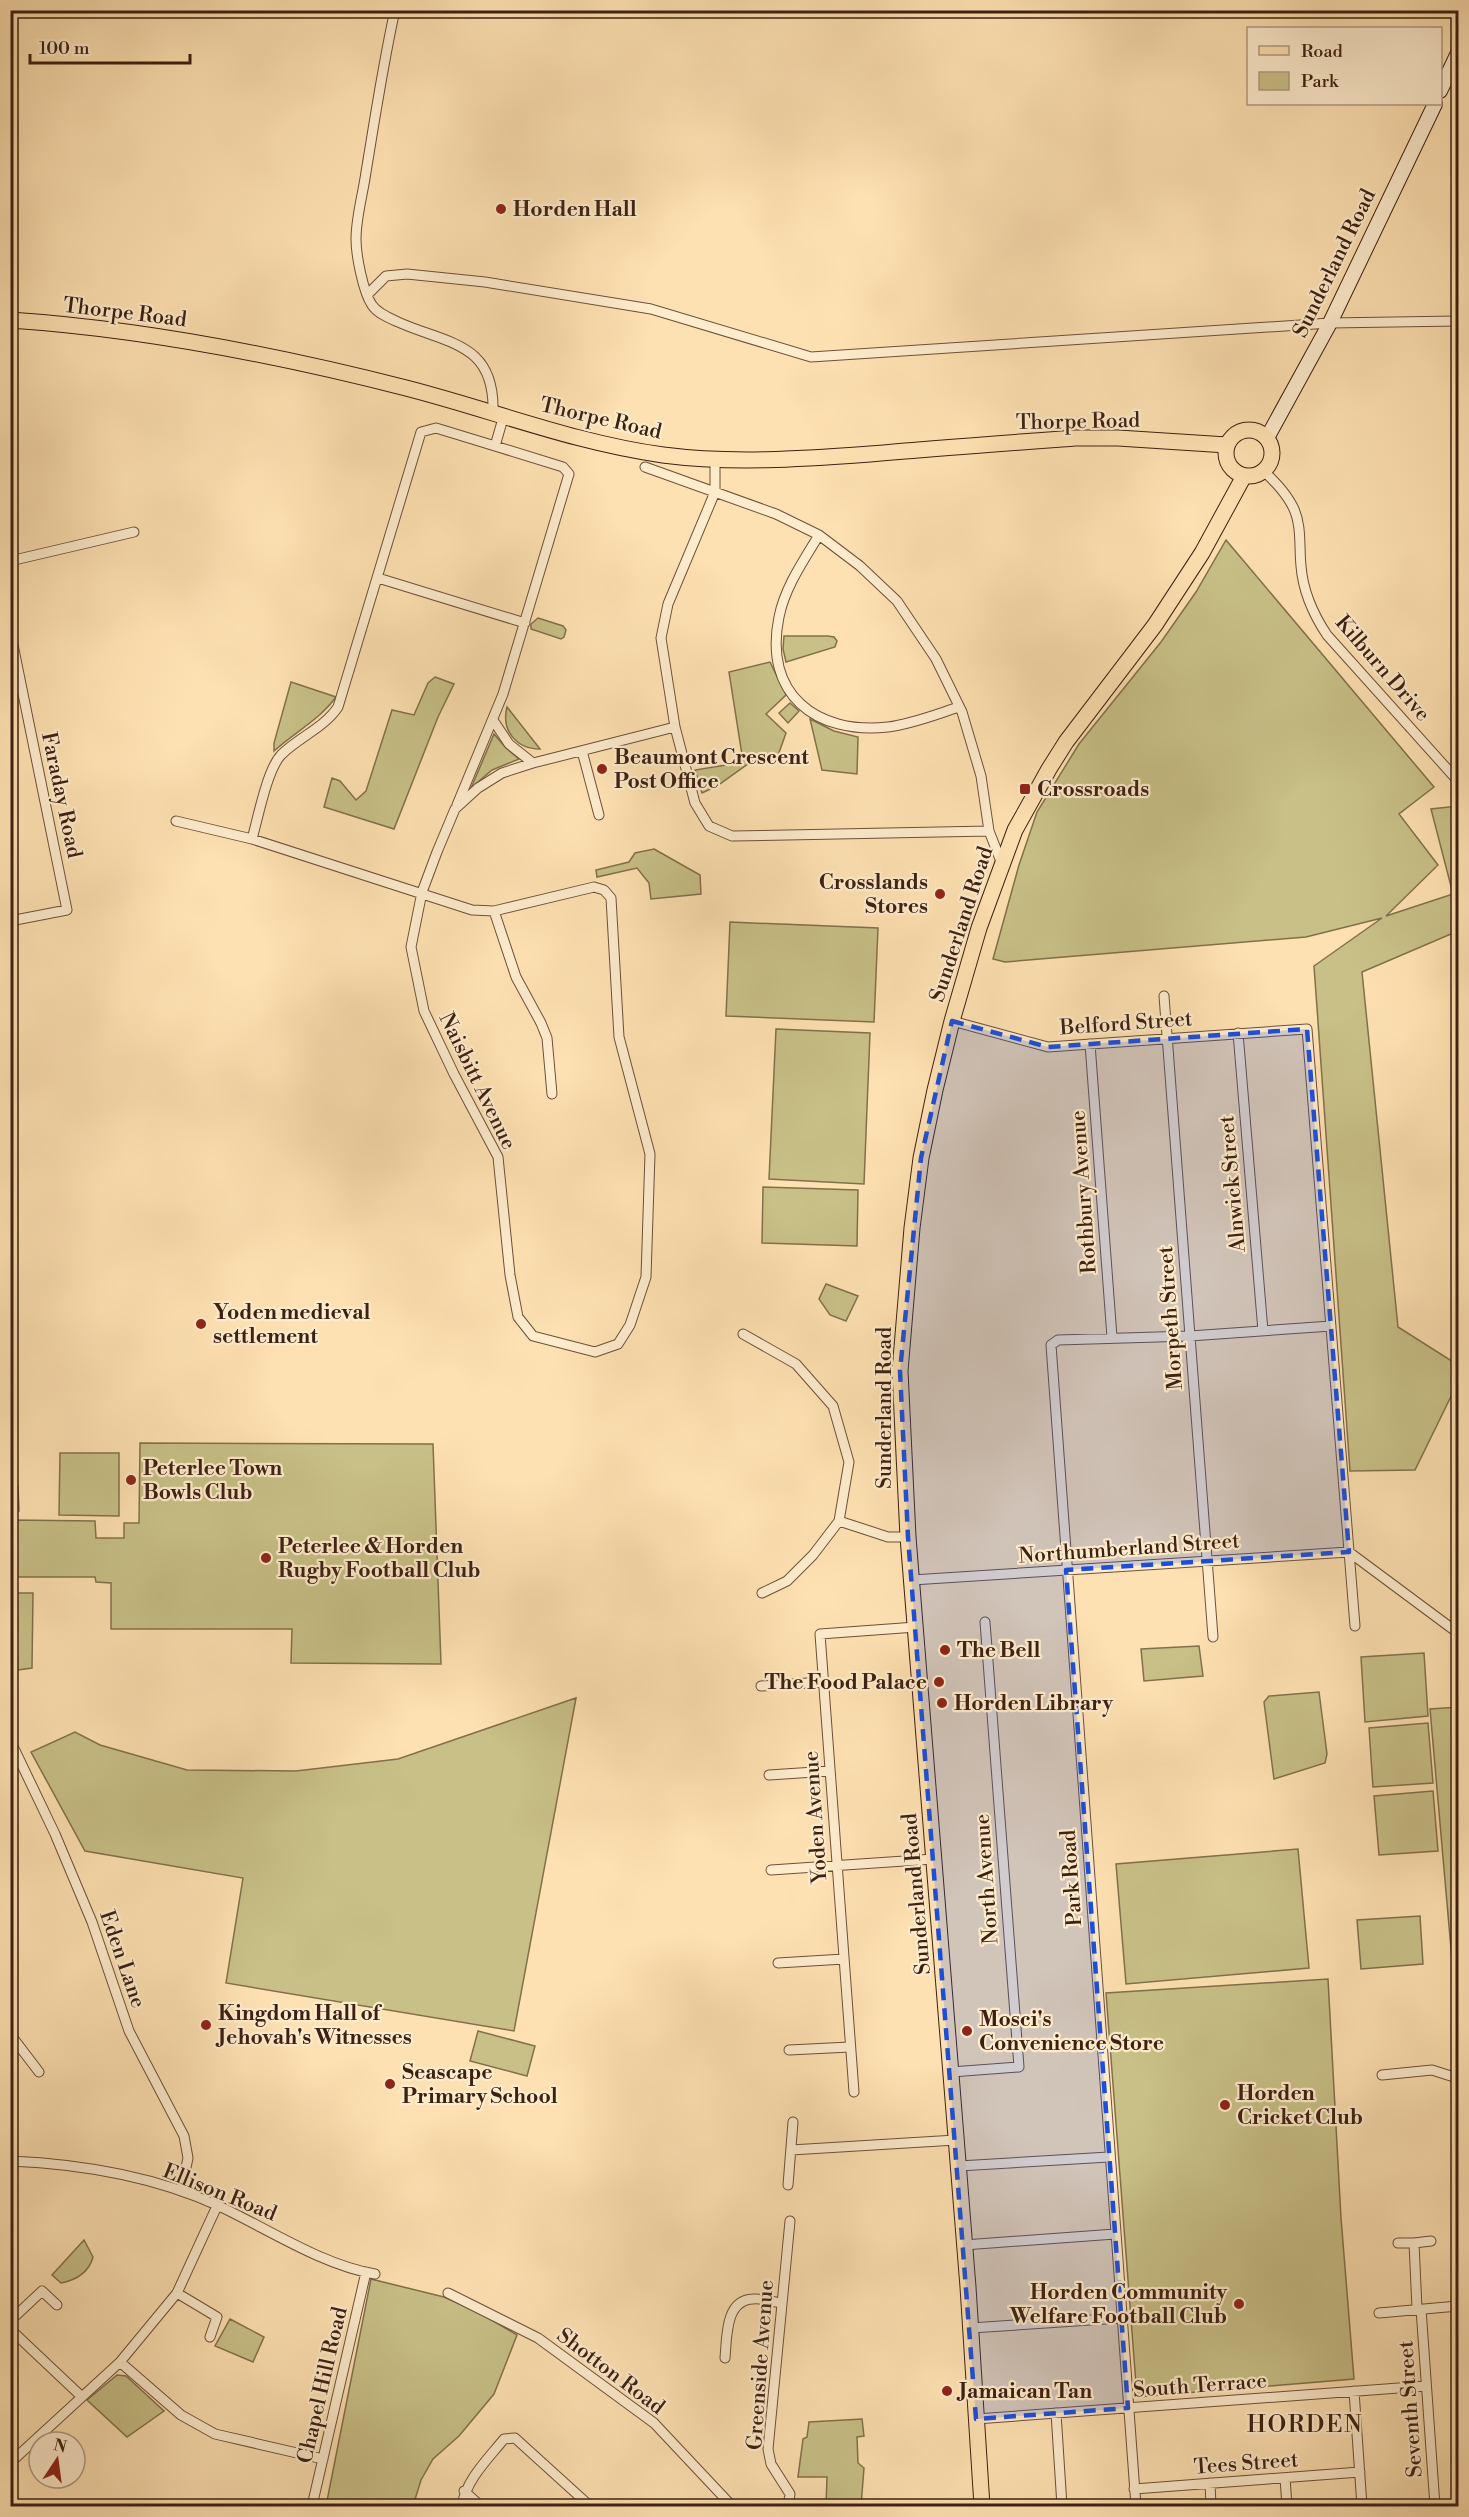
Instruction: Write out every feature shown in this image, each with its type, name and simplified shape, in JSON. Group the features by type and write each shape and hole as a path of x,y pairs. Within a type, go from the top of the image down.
{"main road":[{"path":"1442,87 1458,53"},
{"name":"Sunderland Road","path":"1267,438 1330,323 1435,105"},
{"name":"Thorpe Road","path":"10,320 198,343 252,353 406,388 584,440 620,448 715,460 801,459 1076,438 1118,438 1227,445"},
{"path":"1248,430 1260,432 1271,446 1272,457 1264,471 1251,477 1244,476 1236,473 1228,464 1227,445 1232,437 1248,430"},
{"name":"Sunderland Road","path":"982,2506 971,2328 908,1537 900,1371 921,1158 952,1021 982,920 1015,830 1066,742 1155,625 1202,553 1244,476"}],"street":[{"path":"252,839 274,766 282,755 331,718 338,707 421,432 436,428 495,446 499,414 493,386 470,351 454,342 388,318 373,307 367,295 356,239 383,67 395,10"},
{"path":"367,295 386,276 407,274 485,282 651,309 811,357 1330,323 1458,321"},
{"name":"Naisbitt Avenue","path":"494,911 594,888 604,890 611,898 619,1037 650,1154 645,1277 630,1325 618,1344 594,1352 533,1336 518,1317 510,1275 498,1157 453,1074 424,1011 411,947 422,892 493,720 525,623 569,474 563,466 495,446"},
{"path":"715,460 715,492 668,604 661,638 675,727 695,803 709,826 732,836 988,831"},
{"name":"Thorpe Road","path":"645,467 776,514 819,535 860,566 897,601 936,659 959,707 981,776 988,831 1002,864"},
{"name":"Kilburn Drive","path":"1264,471 1286,495 1295,512 1299,527 1301,569 1314,615 1327,635 1458,781"},
{"path":"10,561 134,532"},
{"path":"819,535 792,580 779,615 775,647 781,675 795,700 823,720 854,728 890,727 959,707"},
{"path":"378,579 525,623"},
{"name":"Faraday Road","path":"10,630 67,910 10,921"},
{"path":"493,720 509,744 533,763"},
{"path":"455,809 478,788 502,773 675,727"},
{"path":"582,751 599,815"},
{"path":"176,821 252,839 472,910 494,911 516,977 547,1038 552,1094"},
{"name":"Morpeth Street","path":"1164,996 1213,1637"},
{"name":"Belford Street","path":"952,1021 1048,1047 1307,1029 1330,1326"},
{"name":"Alnwick Street","path":"1238,1033 1263,1331"},
{"name":"Rothbury Avenue","path":"1090,1044 1112,1337"},
{"path":"1112,1337 1190,1336 1330,1326 1354,1626"},
{"path":"743,1334 796,1364 833,1406 849,1462 839,1521 813,1556 787,1581 762,1593"},
{"name":"Park Road","path":"1112,1337 1058,1340 1051,1345 1136,2506"},
{"path":"839,1521 888,1537 908,1537"},
{"path":"1349,1552 1458,1633"},
{"name":"Northumberland Street","path":"912,1580 1349,1552"},
{"name":"North Avenue","path":"951,2072 1019,2067 985,1622"},
{"name":"Yoden Avenue","path":"854,2092 820,1634 916,1627"},
{"path":"762,1686 823,1682"},
{"name":"Eden Lane","path":"10,1740 55,1834 92,1923 129,2031 184,2136 188,2158 181,2191"},
{"path":"769,1775 830,1771"},
{"path":"771,1870 934,1859"},
{"path":"778,1963 844,1959"},
{"path":"10,2034 39,2072"},
{"path":"789,2050 850,2047"},
{"path":"1382,2075 1432,2070 1458,2080"},
{"path":"788,2185 793,2122"},
{"path":"791,2150 956,2140"},
{"path":"958,2166 1109,2157"},
{"name":"Ellison Road","path":"10,2161 112,2171 181,2191 218,2206 317,2254 370,2273"},
{"path":"10,2463 120,2362 177,2293 218,2206"},
{"name":"Greenside Avenue","path":"788,2506 790,2494 771,2464 768,2448 790,2221"},
{"path":"964,2245 1115,2234"},
{"path":"1398,2243 1431,2241"},
{"name":"Seventh Street","path":"1414,2242 1435,2506"},
{"name":"Chapel Hill Road","path":"312,2506 370,2273"},
{"path":"10,2321 42,2291 57,2305"},
{"path":"177,2293 217,2317 210,2337"},
{"name":"Shotton Road","path":"447,2293 538,2338 654,2423 732,2506"},
{"path":"725,2358 729,2324 738,2304 753,2299 782,2303"},
{"path":"1379,2313 1458,2306"},
{"path":"971,2328 1121,2318"},
{"path":"10,2329 81,2396"},
{"path":"120,2362 182,2415 215,2434 323,2459"},
{"name":"South Terrace","path":"976,2419 1426,2386"},
{"path":"1354,2391 1362,2506"},
{"path":"1056,2413 1062,2506"},
{"path":"462,2506 464,2491 484,2463 504,2439 515,2438 590,2506"},
{"name":"Tees Street","path":"1134,2489 1360,2472"},
{"path":"1285,2478 1287,2506"},
{"path":"1210,2483 1211,2506"},
{"path":"464,2491 481,2506"}],"highlighted area":[{"path":"952,1021 1048,1047 1307,1029 1349,1552 1066,1570 1128,2408 976,2419 908,1537 900,1371 921,1158"}],"green space":[{"path":"1226,540 1434,787 1399,814 1438,865 1386,916 1453,894 1431,809 1458,806 1458,931 1362,972 1398,1327 1458,1365 1458,1382 1415,1470 1350,1471 1314,966 1382,918 1306,937 1005,962 993,959 1019,865 1037,812 1079,744 1161,642 1196,592"},
{"path":"538,618 563,626 566,630 564,637 561,639 531,629 531,624"},
{"path":"784,636 828,636 834,637 837,641 835,647 786,662 783,649"},
{"path":"770,662 786,695 766,714 786,733 775,764 752,761 717,786 702,793 695,770 732,764 742,755 729,672"},
{"path":"435,677 454,684 438,717 394,829 324,807 332,778 340,781 356,800 366,791 392,710 414,715 428,683"},
{"path":"291,682 336,697 315,719 274,751 274,743"},
{"path":"790,703 799,711 788,723 779,713"},
{"path":"507,707 540,749 524,746 512,737 506,723"},
{"path":"810,719 834,731 858,737 857,774 822,770"},
{"path":"494,734 519,759 492,770 471,788"},
{"path":"654,849 700,875 701,894 651,899 649,883 637,868 597,877 596,870 629,862 635,853"},
{"path":"730,922 878,928 874,1022 726,1016"},
{"path":"776,1029 870,1033 864,1184 769,1179"},
{"path":"763,1187 858,1190 857,1246 762,1243"},
{"path":"826,1284 858,1296 846,1321 830,1315 819,1299"},
{"name":"Peterlee & Horden Rugby Football Club","path":"140,1443 433,1444 441,1664 291,1663 292,1629 111,1629 111,1583 96,1582 95,1577 11,1577 11,1520 95,1521 96,1538 124,1538 124,1523 139,1523"},
{"path":"60,1453 119,1453 119,1516 59,1515"},
{"path":"11,1456 17,1456 17,1481 11,1481"},
{"path":"10,1486 18,1486 19,1511 11,1511"},
{"path":"11,1593 33,1593 32,1668 11,1671"},
{"path":"1199,1646 1203,1676 1144,1681 1141,1649"},
{"path":"1424,1653 1428,1716 1365,1722 1361,1657"},
{"path":"1319,1692 1327,1754 1325,1763 1274,1779 1264,1702 1269,1696"},
{"path":"576,1698 514,2031 226,1983 243,1878 85,1851 31,1752 75,1732 100,1745 187,1770 296,1771 398,1759"},
{"path":"1458,1707 1458,1984 1454,1983 1430,1709"},
{"path":"1428,1723 1433,1783 1373,1787 1369,1728"},
{"path":"1433,1791 1438,1851 1379,1855 1374,1796"},
{"path":"1298,1849 1309,1968 1126,1984 1116,1864"},
{"path":"1420,1916 1423,1964 1361,1969 1357,1920"},
{"path":"1328,1979 1341,2218 1354,2379 1137,2397 1106,1993"},
{"path":"478,2031 535,2046 527,2076 470,2061"},
{"path":"84,2240 93,2257 91,2262 81,2274 61,2283 52,2275"},
{"path":"371,2279 444,2297 478,2312 517,2335 494,2394 459,2436 433,2459 421,2480 413,2506 326,2506"},
{"path":"230,2319 264,2337 253,2362 215,2346"},
{"path":"117,2375 126,2376 164,2411 127,2437 87,2400"},
{"path":"862,2419 864,2436 857,2437 858,2463 864,2468 861,2506 826,2506 827,2477 798,2477 803,2439 807,2437 809,2422"}],"place":[{"name":"Horden Hall","path":"501,209"},
{"name":"Beaumont Crescent Post Office","path":"602,769"},
{"name":"Crossroads","path":"1025,789"},
{"name":"Crosslands Stores","path":"940,894"},
{"name":"Yoden medieval settlement","path":"201,1324"},
{"name":"Peterlee Town Bowls Club","path":"131,1480"},
{"name":"Peterlee & Horden Rugby Football Club","path":"266,1558"},
{"name":"The Bell","path":"945,1650"},
{"name":"The Food Palace","path":"939,1682"},
{"name":"Horden Library","path":"942,1703"},
{"name":"Kingdom Hall of Jehovah's Witnesses","path":"206,2025"},
{"name":"Mosci's Convenience Store","path":"967,2031"},
{"name":"Seascape Primary School","path":"390,2084"},
{"name":"Horden Cricket Club","path":"1225,2105"},
{"name":"Horden Community Welfare Football Club","path":"1239,2304"},
{"name":"Jamaican Tan","path":"947,2391"}],"district":[{"name":"HORDEN","path":"1305,2424"}]}
